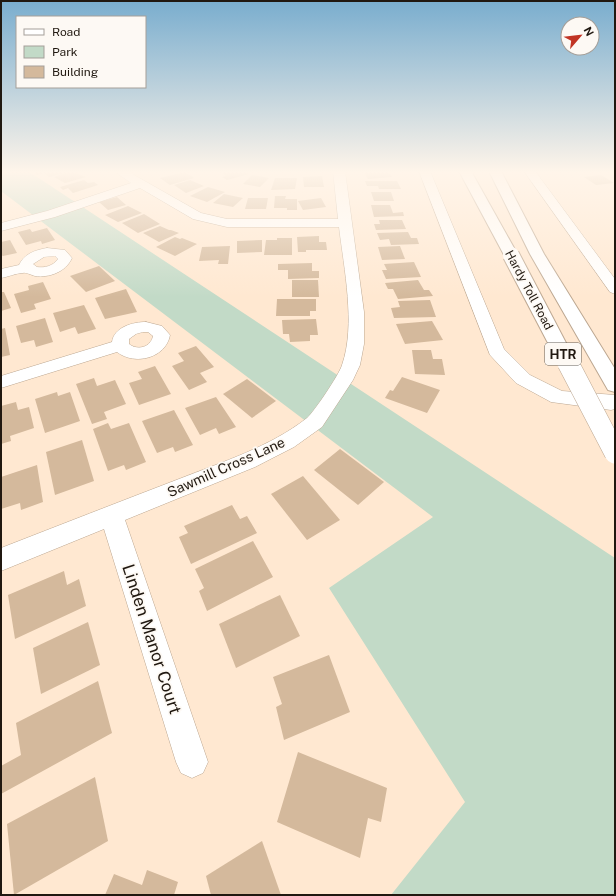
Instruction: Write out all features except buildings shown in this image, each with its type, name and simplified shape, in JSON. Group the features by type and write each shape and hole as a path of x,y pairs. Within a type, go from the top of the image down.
{"highway":[{"name":"Hardy Toll Road","path":"488,213 615,453"},
{"name":"Hardy Toll Road","path":"517,213 537,254 615,385"}],"street":[{"path":"1,227 54,213"},
{"path":"191,213 197,216 227,223 344,223"},
{"name":"Sawmill Cross Lane","path":"1,560 247,461 287,441 315,422 340,386 354,354 356,312 343,213"},
{"path":"441,213 496,351 523,379 558,397 612,403 615,402"},
{"path":"559,213 615,289"},
{"path":"207,218 204,228 211,233 224,232 240,223"},
{"path":"1,274 27,267"},
{"path":"1,382 120,345"},
{"name":"Linden Manor Court","path":"112,516 192,762"}],"green space":[{"path":"30,213 91,213 615,558 615,895 391,895 465,802 329,588 433,517"}]}
